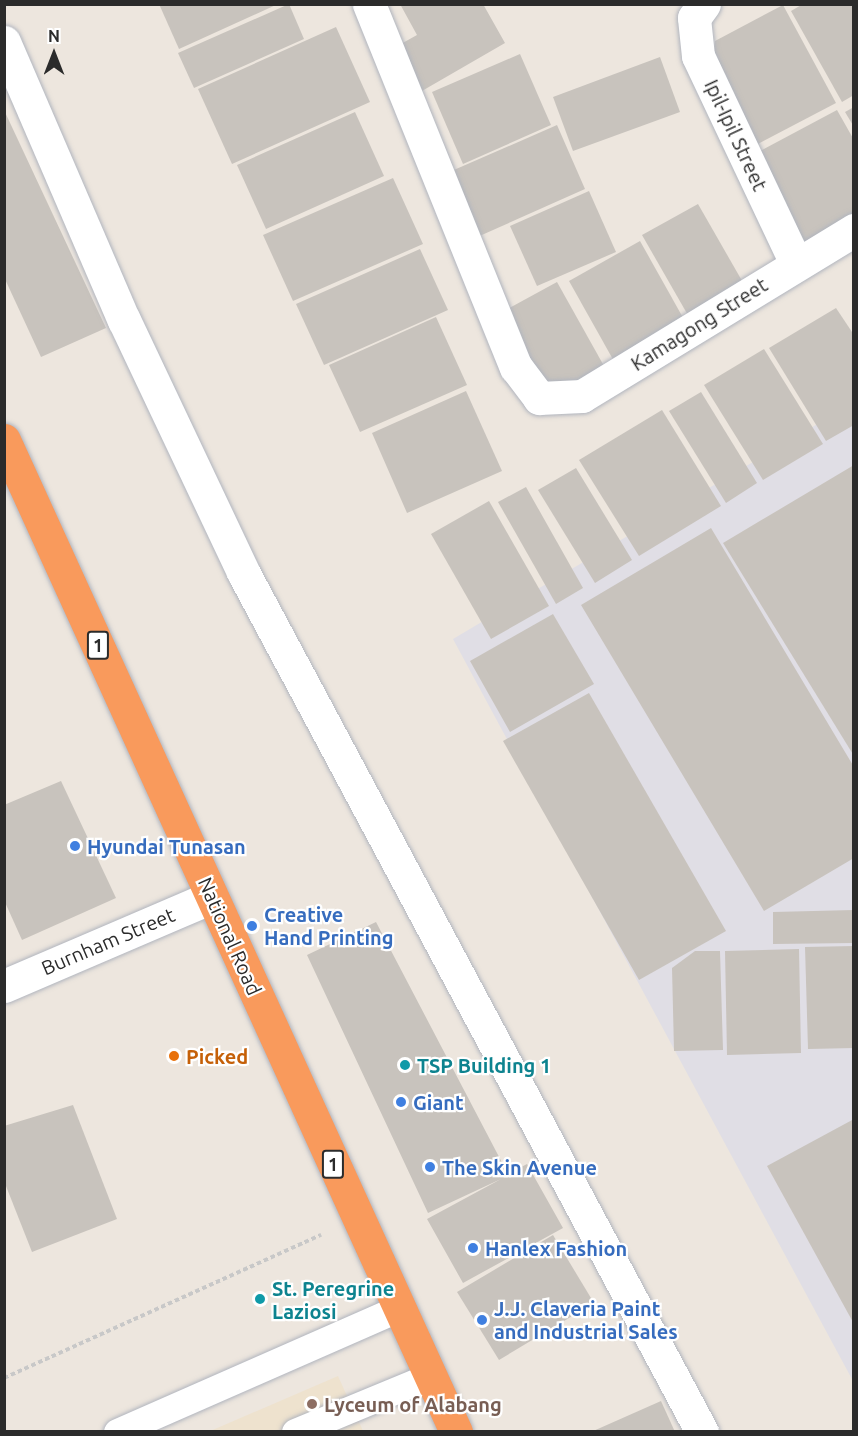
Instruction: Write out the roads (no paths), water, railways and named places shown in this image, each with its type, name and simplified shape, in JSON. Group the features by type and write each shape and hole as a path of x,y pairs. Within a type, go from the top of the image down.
{"highway":[{"name":"National Road","path":"4,440 456,1431"}],"street":[{"name":"Kamagong Street","path":"369,4 516,367 539,398 582,396 796,263 854,230"},
{"name":"Ipil-Ipil Street","path":"704,4 694,18 698,56 796,263"},
{"path":"4,42 124,320 243,572 702,1431"},
{"name":"Burnham Street","path":"4,986 212,897"}],"lane":[{"path":"117,1431 399,1308"},
{"path":"296,1431 339,1423 430,1376"}],"place":[{"name":"Hyundai Tunasan","path":"75,846"},
{"name":"Creative Hand Printing","path":"252,926"},
{"name":"Picked","path":"174,1056"},
{"name":"TSP Building 1","path":"405,1065"},
{"name":"Giant","path":"401,1102"},
{"name":"The Skin Avenue","path":"430,1167"},
{"name":"Hanlex Fashion","path":"473,1248"},
{"name":"St. Peregrine Laziosi","path":"260,1299"},
{"name":"J.J. Claveria Paint and Industrial Sales","path":"482,1320"},
{"name":"Lyceum of Alabang","path":"312,1404"}]}
